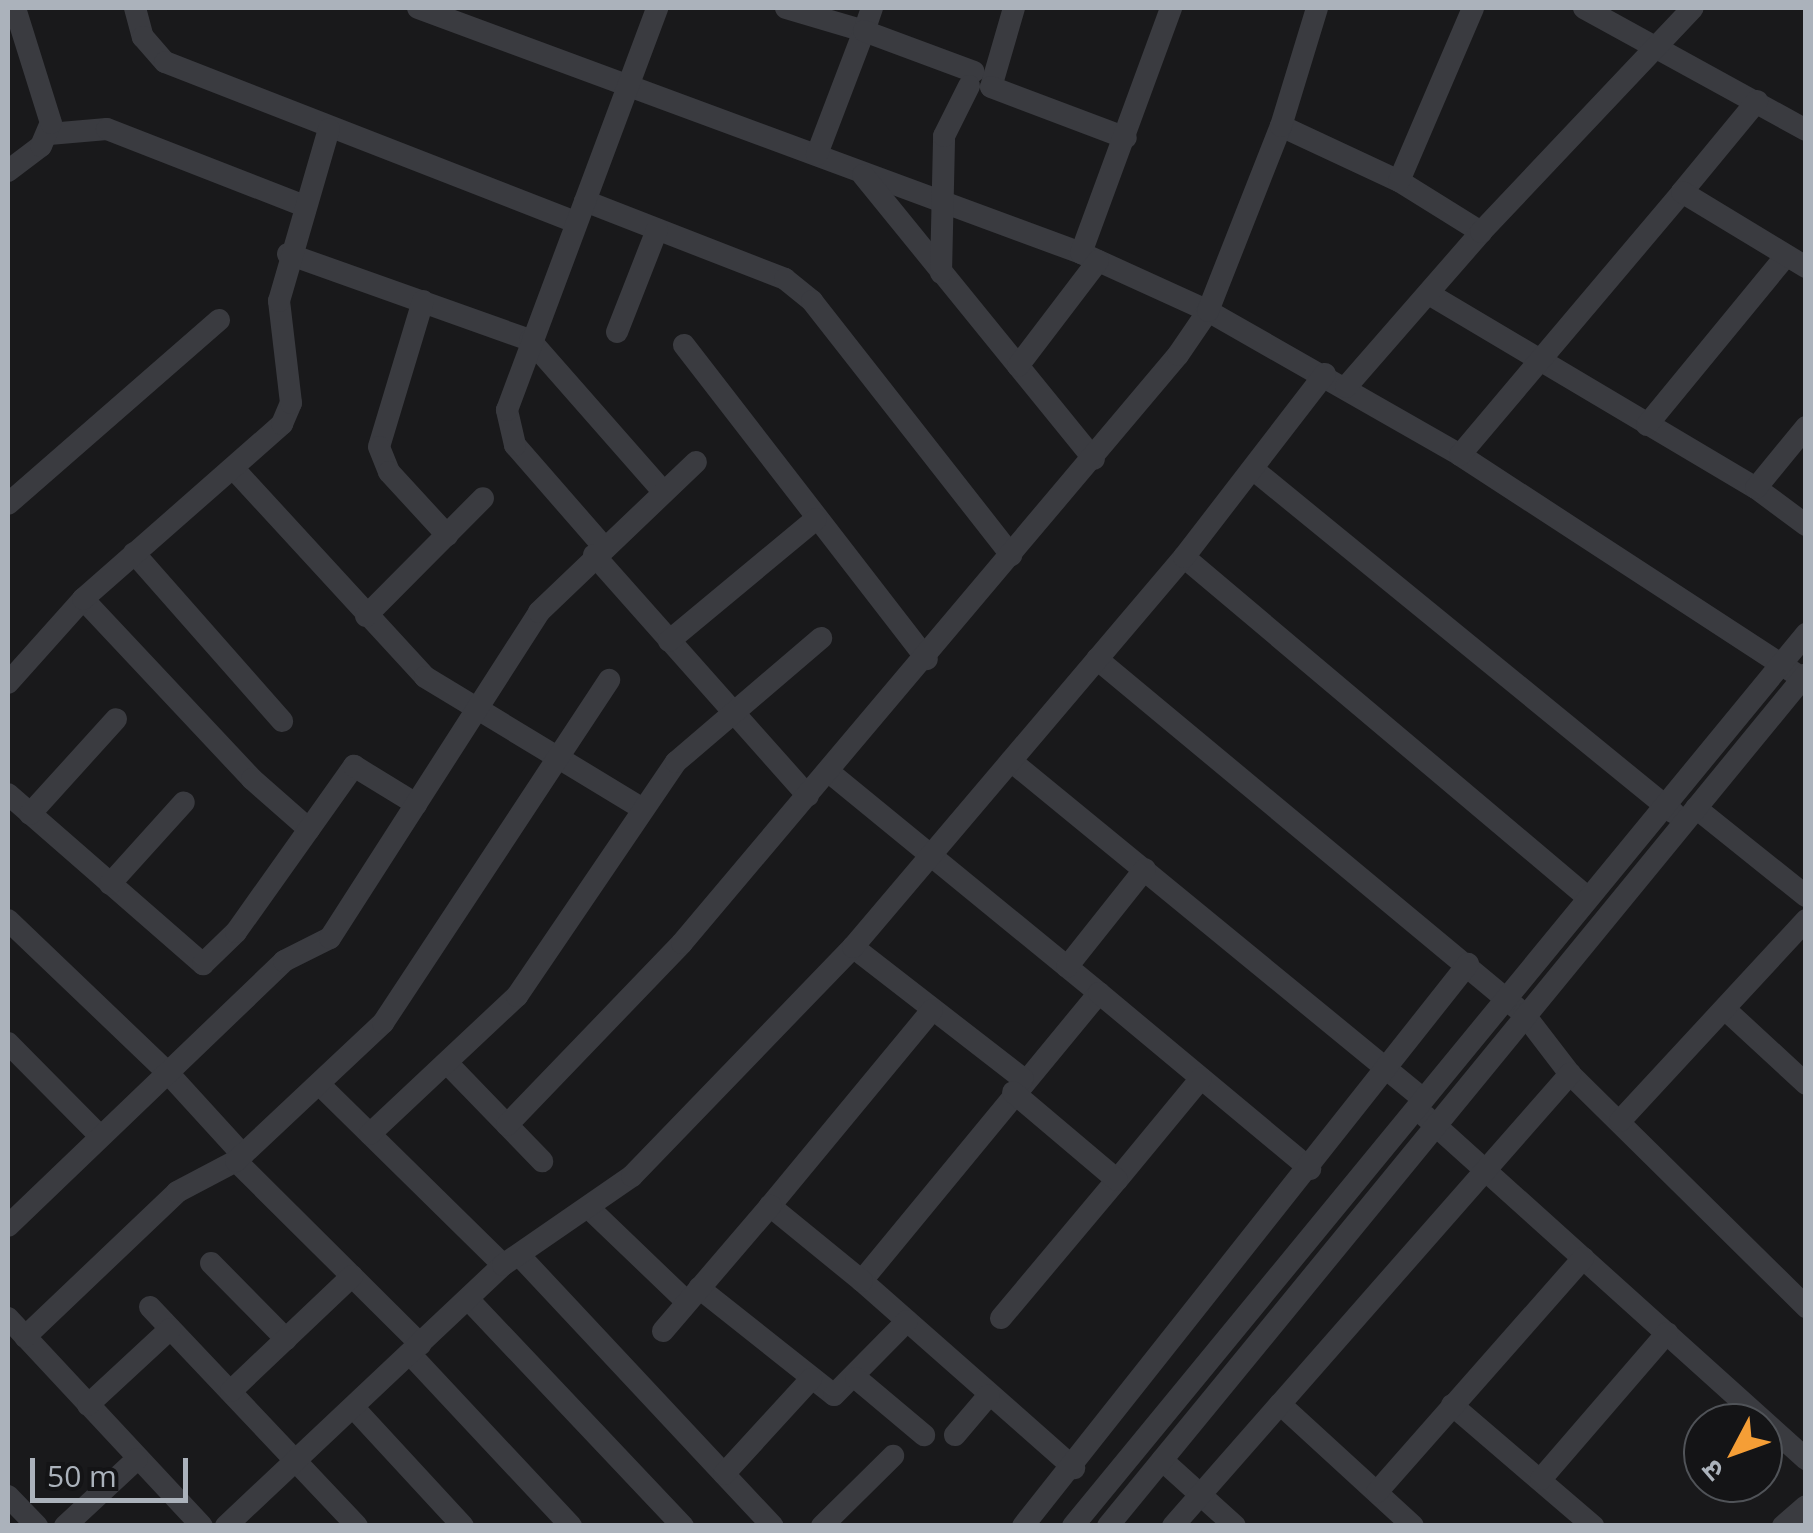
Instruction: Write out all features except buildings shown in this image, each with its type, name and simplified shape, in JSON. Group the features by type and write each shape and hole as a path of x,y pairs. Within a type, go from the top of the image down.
{"street":[{"path":"15,8 49,110 48,134"},
{"path":"135,8 143,37 165,62 330,129 581,212 657,230 786,280 812,300 1011,556"},
{"path":"418,8 1090,257 1208,311 1325,374 1460,455 1804,676 1108,1526"},
{"path":"657,8 530,340 507,428 669,640 808,796"},
{"path":"786,8 864,32 972,79 944,136 940,201 942,273"},
{"path":"817,154 872,8"},
{"path":"1014,8 990,87 1126,138"},
{"path":"1018,366 1090,257 1171,8"},
{"path":"507,1125 591,1043 927,659 1094,459 1208,311 1281,126 1317,8"},
{"path":"1399,181 1472,8"},
{"path":"1584,8 1806,130"},
{"path":"1346,387 1654,44 1693,8"},
{"path":"1460,455 1756,101"},
{"path":"1281,126 1399,181 1482,232"},
{"path":"8,172 48,134 108,129 305,206"},
{"path":"8,682 83,599 282,424 291,403 279,331 288,254 330,129"},
{"path":"861,172 1094,459"},
{"path":"1647,424 1796,261 1682,192"},
{"path":"617,332 657,230"},
{"path":"288,254 530,340 662,490"},
{"path":"1428,294 1756,488 1806,525"},
{"path":"423,302 379,447 389,472 446,535"},
{"path":"8,504 219,320"},
{"path":"684,345 927,659"},
{"path":"226,1526 511,1260 591,1210 632,1176 853,947 1184,558 1325,374"},
{"path":"1756,488 1806,427"},
{"path":"12,1214 284,961 330,938 539,612 598,550 696,462"},
{"path":"234,469 425,676 641,808"},
{"path":"1254,470 1664,804 1690,815 1806,896"},
{"path":"366,616 483,498"},
{"path":"669,640 816,519"},
{"path":"134,553 282,720"},
{"path":"1184,558 1586,896"},
{"path":"83,599 241,769 309,829"},
{"path":"1073,1526 1586,896 1806,634"},
{"path":"370,1134 448,1065 516,996 676,762 821,638"},
{"path":"1097,659 1524,1014 1570,1074 1806,1307"},
{"path":"25,1337 177,1192 240,1158 400,1005 610,680"},
{"path":"30,814 116,720"},
{"path":"1011,761 1383,1066 1435,1125 1806,1458"},
{"path":"8,794 203,964 236,932 354,766 416,804"},
{"path":"829,772 1201,1078 1315,1162 1354,1182"},
{"path":"110,884 184,802"},
{"path":"1066,967 1145,869"},
{"path":"8,920 168,1072 240,1158 352,1276 571,1526"},
{"path":"1620,1121 1727,1011 1806,920"},
{"path":"853,947 932,1010 1117,1180"},
{"path":"1023,1526 1074,1468 1315,1162 1383,1066 1468,964"},
{"path":"862,1281 1018,1086 1099,994"},
{"path":"663,1331 932,1010"},
{"path":"1727,1011 1806,1084"},
{"path":"8,1043 100,1136"},
{"path":"448,1065 542,1162"},
{"path":"1174,1526 1570,1074"},
{"path":"1001,1318 1201,1078"},
{"path":"319,1084 511,1260 774,1526"},
{"path":"770,1206 862,1281 1074,1468"},
{"path":"591,1210 693,1295 834,1396 856,1378 907,1320"},
{"path":"1377,1492 1582,1258"},
{"path":"211,1263 286,1339"},
{"path":"231,1392 352,1276"},
{"path":"468,1299 682,1526"},
{"path":"150,1307 357,1526"},
{"path":"8,1318 202,1526"},
{"path":"88,1405 170,1328"},
{"path":"1541,1479 1667,1333"},
{"path":"1221,1344 1242,1361"},
{"path":"856,1378 924,1435"},
{"path":"724,1474 811,1379"},
{"path":"955,1436 989,1395"},
{"path":"1280,1404 1413,1526"},
{"path":"1452,1405 1594,1526"},
{"path":"353,1407 464,1526"},
{"path":"822,1526 893,1456"},
{"path":"65,1526 138,1459"},
{"path":"1162,1460 1235,1526"},
{"path":"8,1496 37,1526"},
{"path":"1782,1526 1806,1506"}]}
